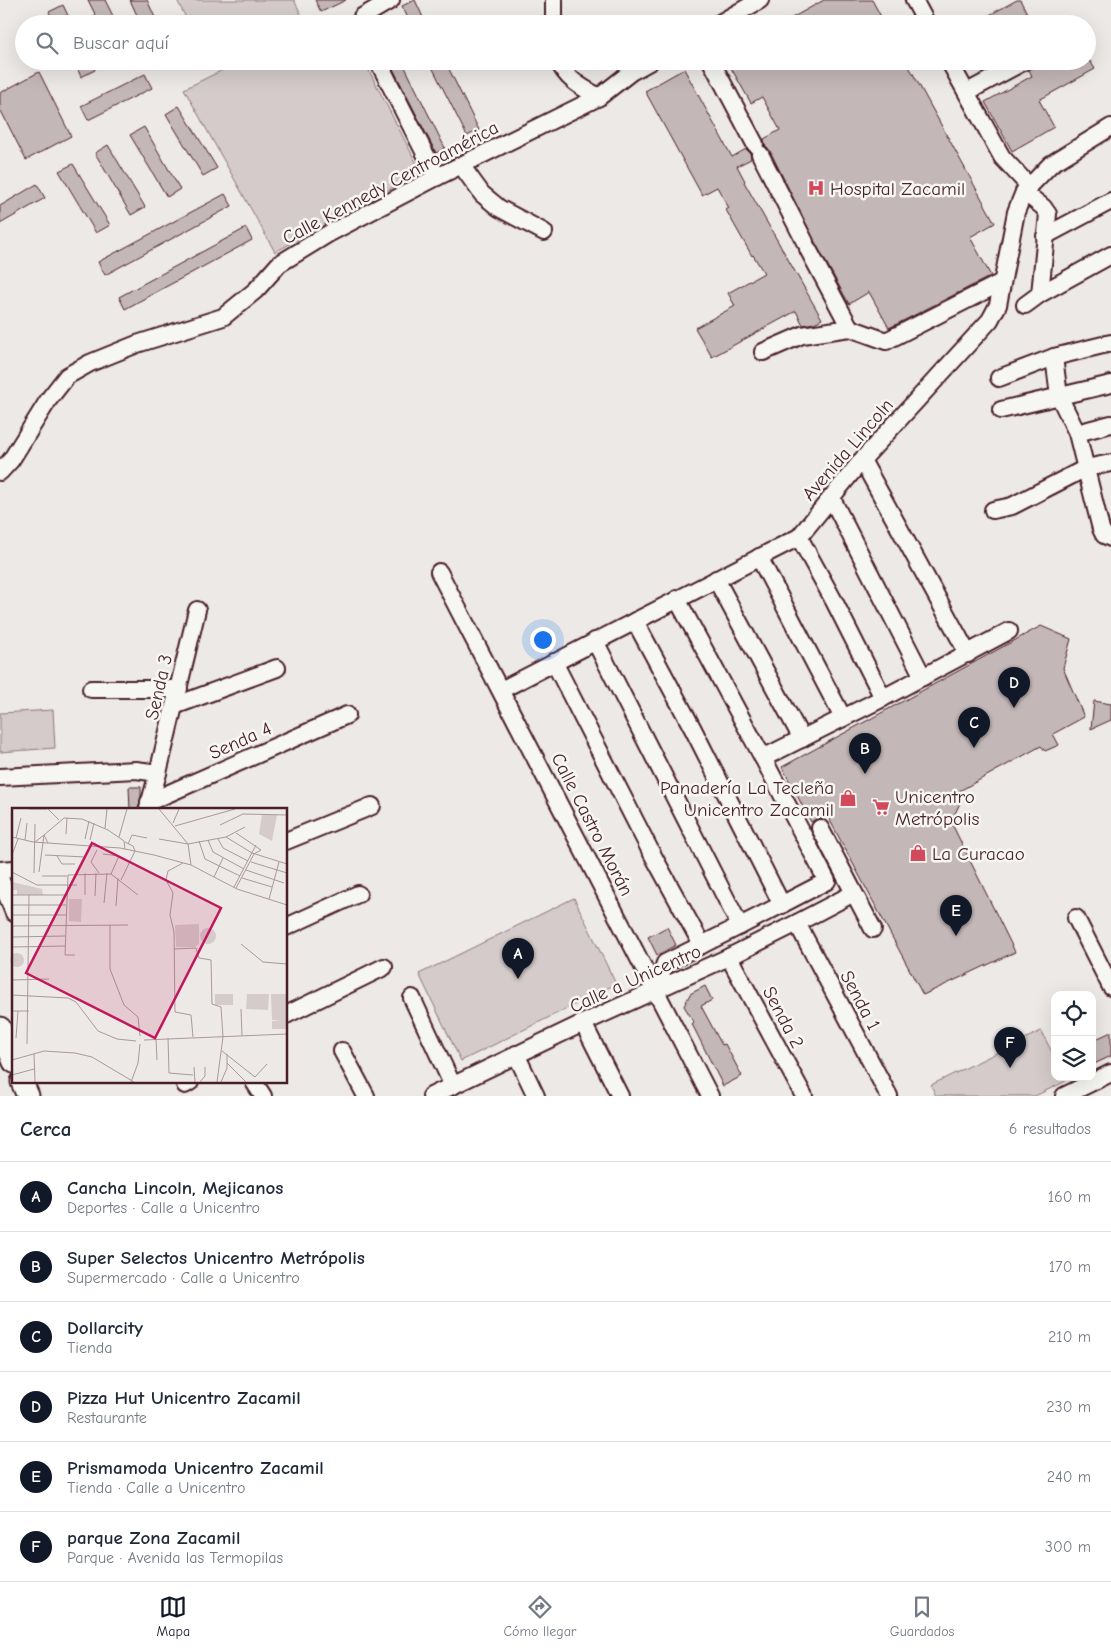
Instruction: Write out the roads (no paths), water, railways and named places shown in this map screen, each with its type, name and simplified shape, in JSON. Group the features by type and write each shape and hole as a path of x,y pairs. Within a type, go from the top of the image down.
{"main road":[{"path":"0,1028 12,1057"},
{"path":"23,1084 28,1096"}],"street":[{"path":"365,15 391,0"},
{"path":"554,0 554,15"},
{"path":"734,15 760,0"},
{"path":"914,0 923,15"},
{"path":"383,70 437,177"},
{"path":"562,70 577,84 599,97"},
{"name":"Calle Kennedy Centroamérica","path":"0,472 12,460 49,398 67,376 90,363 137,344 223,317 256,290 279,264 328,234 437,177 599,97 635,70"},
{"path":"716,70 850,328"},
{"path":"954,70 1002,157 1026,189 1047,211 1040,294"},
{"path":"967,92 1008,70"},
{"name":"Avenida Lincoln","path":"501,690 798,537 862,460 990,320 998,305 1016,212 1026,189 1051,164 1111,127"},
{"path":"461,165 470,180 482,194 498,208 544,232"},
{"path":"1045,236 1111,201"},
{"path":"1025,305 1040,294 1111,255"},
{"path":"763,352 802,334 850,328 886,341 1002,282"},
{"path":"999,378 1054,357 1111,343"},
{"path":"1054,357 1059,396 1077,433 1086,468 1104,507 1101,529 1104,535 1111,538"},
{"path":"1001,410 1111,384"},
{"path":"1077,433 1111,424"},
{"path":"862,460 968,654"},
{"path":"993,510 1012,506 1041,493 1086,468 1111,463"},
{"path":"831,497 923,677"},
{"path":"798,537 834,601 883,698"},
{"path":"759,557 843,718"},
{"name":"Calle Castro Morán","path":"439,572 710,1096"},
{"path":"716,579 802,739"},
{"path":"656,990 664,963 827,881 677,599"},
{"name":"Senda 3","path":"158,773 197,610"},
{"path":"635,621 693,729 782,905"},
{"path":"763,758 883,698 1009,631"},
{"path":"594,641 740,926"},
{"path":"554,662 650,850 702,945"},
{"path":"174,706 277,668"},
{"path":"91,689 179,689"},
{"name":"Senda 4","path":"148,806 347,715"},
{"path":"0,777 136,770 158,773 148,806"},
{"path":"288,840 372,806"},
{"path":"820,828 873,929"},
{"path":"0,878 12,908"},
{"name":"Calle a Unicentro","path":"431,1096 450,1090 516,1054 729,957 854,893"},
{"path":"288,926 358,894"},
{"path":"1076,918 1111,987"},
{"name":"Senda 1","path":"797,923 889,1096"},
{"name":"Senda 2","path":"729,957 804,1096"},
{"path":"288,1014 384,967"},
{"path":"412,998 450,1090"},
{"path":"583,1023 620,1096"},
{"path":"342,1051 366,1096"},
{"path":"516,1054 536,1096"},
{"path":"1064,1096 1111,1073"},
{"path":"255,1084 263,1096"}],"place":[{"name":"Hospital Zacamil","path":"816,188"},
{"name":"Pizza Hut Unicentro Zacamil","path":"1014,708"},
{"name":"Dollarcity","path":"974,748"},
{"name":"Super Selectos Unicentro Metrópolis","path":"865,774"},
{"name":"Panadería La Tecleña Unicentro Zacamil","path":"848,798"},
{"name":"Unicentro Metrópolis","path":"881,807"},
{"name":"La Curacao","path":"918,853"},
{"name":"Prismamoda Unicentro Zacamil","path":"956,936"},
{"name":"Cancha Lincoln, Mejicanos","path":"518,979"},
{"name":"parque Zona Zacamil","path":"1010,1068"}]}
